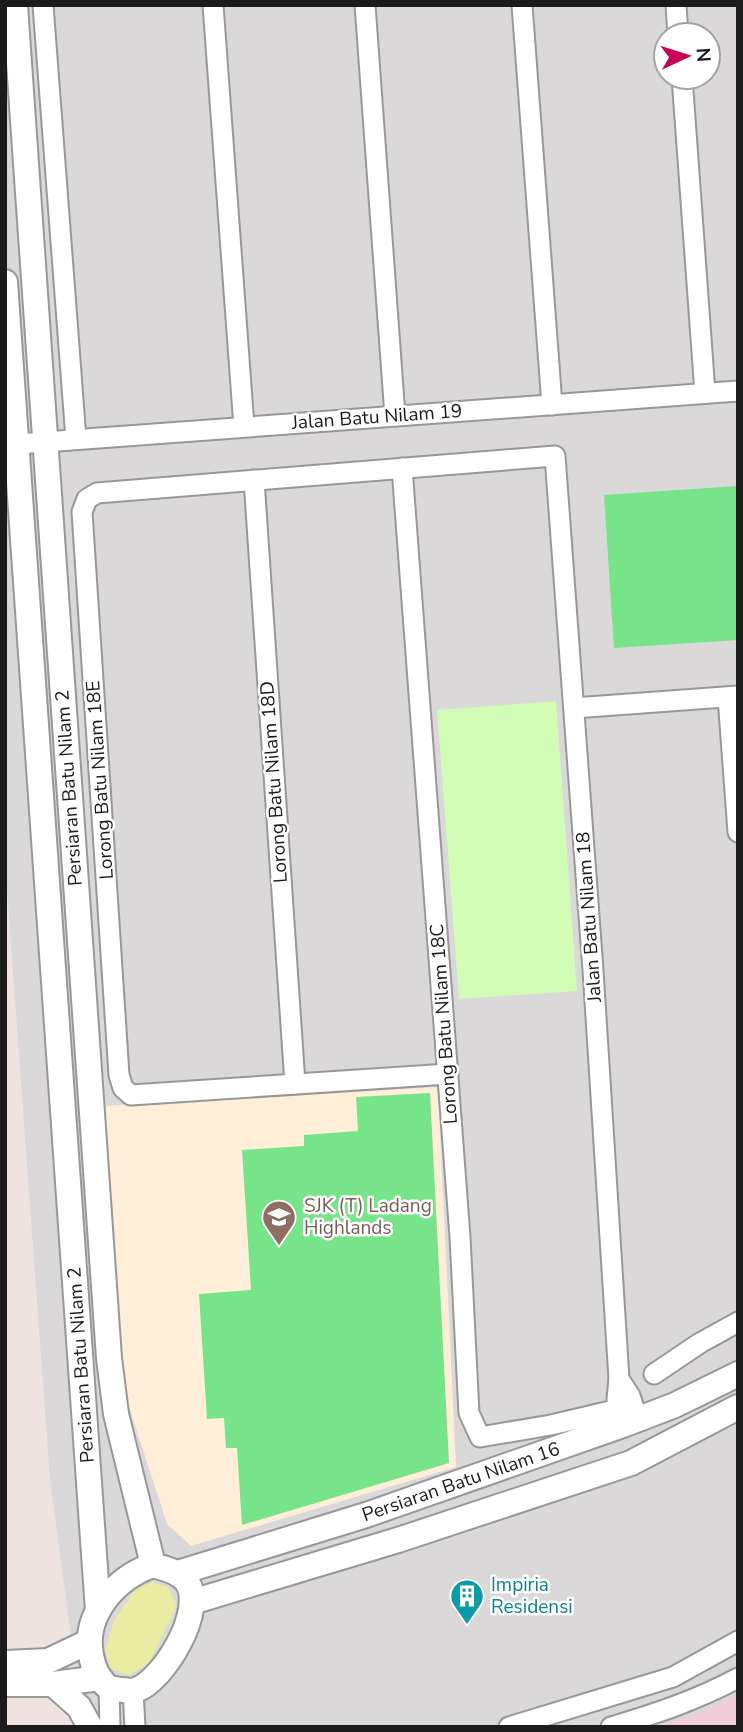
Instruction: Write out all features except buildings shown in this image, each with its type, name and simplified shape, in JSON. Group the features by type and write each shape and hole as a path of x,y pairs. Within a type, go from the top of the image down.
{"street":[{"name":"Persiaran Batu Nilam 2","path":"15,5 103,1294 116,1415 153,1565"},
{"path":"43,5 76,439"},
{"path":"213,5 244,427"},
{"path":"365,5 396,416"},
{"path":"522,5 552,405"},
{"path":"682,91 705,393"},
{"name":"Persiaran Batu Nilam 2","path":"5,282 98,1611"},
{"name":"Jalan Batu Nilam 19","path":"17,444 738,391"},
{"name":"Jalan Batu Nilam 18","path":"402,468 555,456 620,1379 630,1396 627,1418"},
{"path":"254,480 402,468"},
{"name":"Lorong Batu Nilam 18C","path":"402,468 460,1237 469,1413 480,1437 551,1425 627,1418"},
{"name":"Lorong Batu Nilam 18E","path":"254,480 97,493 87,499 82,512 119,1075 123,1088 131,1095 295,1084"},
{"name":"Lorong Batu Nilam 18D","path":"254,480 295,1084"},
{"path":"574,708 733,697 738,832"},
{"path":"295,1084 448,1074"},
{"path":"66,1154 94,1152"},
{"path":"654,1374 700,1343 738,1322"},
{"name":"Persiaran Batu Nilam 16","path":"177,1573 366,1515 627,1418 675,1405 738,1374"},
{"name":"Persiaran Batu Nilam 16","path":"192,1602 398,1540 631,1463 738,1407"},
{"path":"5,1684 114,1686 146,1685 162,1668 188,1625 192,1602 189,1585 177,1573 153,1565 116,1586 98,1611 89,1632 88,1642 93,1665 114,1686 135,1727"},
{"path":"509,1727 673,1677 738,1641"},
{"path":"5,1663 48,1661 88,1642"},
{"path":"611,1727 656,1714 716,1690 738,1678"},
{"path":"53,1684 79,1707 90,1727"},
{"path":"648,1685 656,1714"},
{"path":"110,1727 114,1686"}],"shaded area":[{"path":"5,5 738,5 738,1727 83,1727 50,1479 5,863"},
{"name":"SJK (T) Ladang Highlands","path":"438,1087 456,1467 191,1546 167,1524 123,1388 103,1106"},
{"path":"738,1693 738,1727 654,1727 701,1713"}],"green space":[{"path":"738,486 738,640 614,648 604,495"},
{"path":"556,701 577,991 459,999 437,710"},
{"path":"430,1093 449,1463 242,1525 237,1448 226,1448 224,1418 207,1419 199,1294 251,1290 242,1150 304,1146 304,1135 358,1131 356,1097"},
{"path":"152,1582 168,1587 177,1605 150,1662 129,1675 111,1669 105,1651 114,1620 135,1590"}],"place":[{"name":"SJK (T) Ladang Highlands","path":"279,1247"},
{"name":"Impiria Residensi","path":"467,1626"}]}
